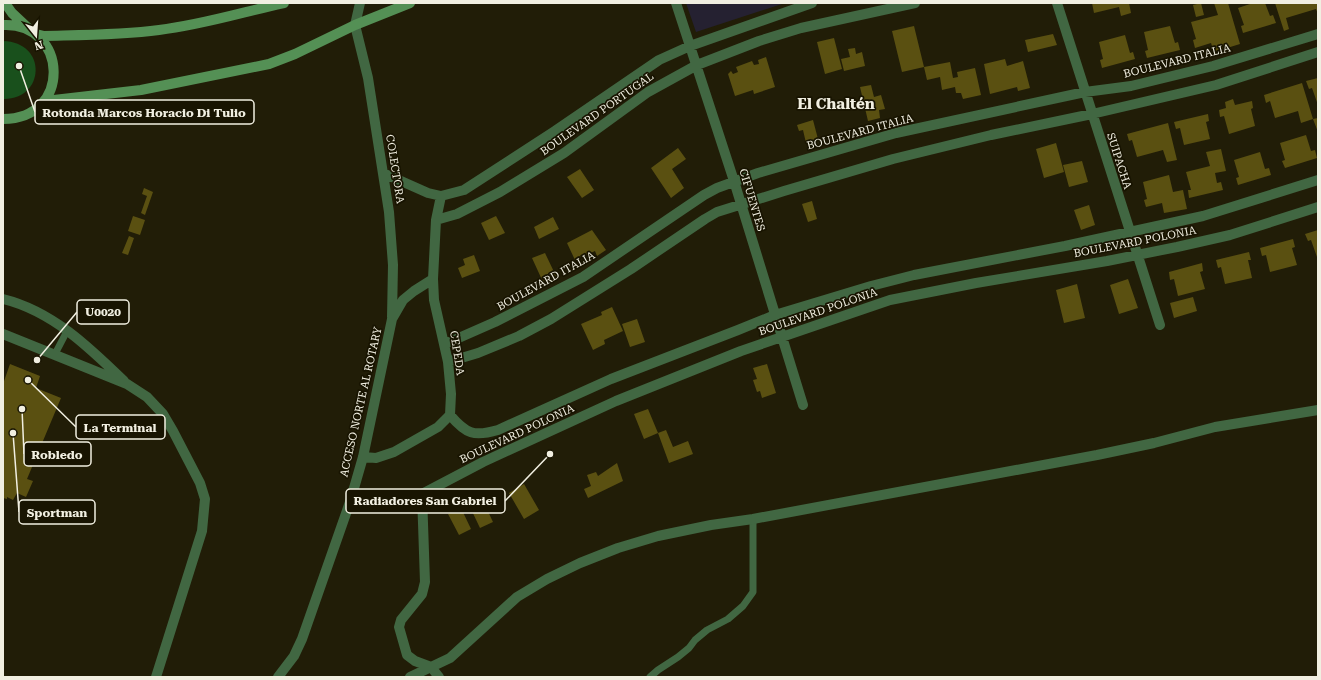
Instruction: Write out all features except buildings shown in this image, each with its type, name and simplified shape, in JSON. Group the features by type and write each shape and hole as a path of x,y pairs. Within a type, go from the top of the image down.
{"street":[{"path":"3,127 29,113 45,101 54,76 54,66 46,46 12,13 5,3"},
{"path":"3,25 21,26 33,33 44,36 124,34 161,30 236,15 284,3"},
{"path":"355,25 360,3"},
{"path":"45,101 141,90 269,64 295,54 355,25 410,3"},
{"name":"CIFUENTES","path":"676,3 734,181 803,405"},
{"name":"BOULEVARD PORTUGAL","path":"441,196 464,190 549,136 659,60 690,46 812,3"},
{"name":"BOULEVARD PORTUGAL","path":"436,220 457,214 500,192 564,153 648,92 697,65 759,41 801,28 915,3"},
{"name":"SUIPACHA","path":"1057,3 1160,325"},
{"name":"COLECTORA","path":"355,25 368,78 389,212 393,265 392,319"},
{"name":"BOULEVARD ITALIA","path":"445,344 495,322 583,277 704,195 734,181 896,133 1085,92 1131,86 1213,66 1318,34"},
{"path":"448,362 478,353 518,336 551,319 631,269 717,212 893,159 991,135 1092,114 1216,85 1318,52"},
{"path":"3,119 21,117"},
{"path":"383,173 428,193 441,196"},
{"name":"BOULEVARD POLONIA","path":"450,415 458,424 470,432 484,434 498,430 611,379 775,315 871,286 914,275 1065,246 1203,216 1318,180"},
{"name":"CEPEDA","path":"441,196 436,220 433,279 434,300 448,362 451,394 450,415"},
{"name":"BOULEVARD POLONIA","path":"350,502 365,508 381,508 397,505 422,494 483,462 616,401 741,351 890,300 976,283 1137,256 1230,235 1318,207"},
{"name":"ACCESO NORTE AL ROTARY","path":"278,677 294,656 302,639 350,502 363,457 392,319 403,300 433,279"},
{"path":"3,299 17,303 42,314 96,354 127,384"},
{"path":"3,334 127,384 147,397 163,414 200,483 205,499 202,531 156,677"},
{"path":"410,677 450,658 517,597 547,579 580,563 618,548 658,536 1104,453 1154,443 1214,427 1318,410"},
{"path":"363,457 376,458 394,452 438,427 450,415"},
{"path":"422,494 425,582 422,594 401,620 399,627 407,655 415,661 432,667 439,677"}],"lane":[{"path":"55,354 66,331"},
{"path":"650,677 658,670 678,658 707,630 728,619 743,606 753,592 753,519"}],"shaded area":[{"path":"686,3 785,3 696,32"}],"green space":[{"path":"3,41 18,44 28,51 34,60 36,71 33,81 27,90 17,97 3,99"}],"place":[{"name":"Rotonda Marcos Horacio Di Tulio","path":"19,66"},
{"name":"U0020","path":"37,360"},
{"name":"La Terminal","path":"28,380"},
{"name":"Robledo","path":"22,409"},
{"name":"Sportman","path":"13,433"},
{"name":"Radiadores San Gabriel","path":"550,454"}],"district":[{"name":"El Chaltén","path":"836,104"}]}
